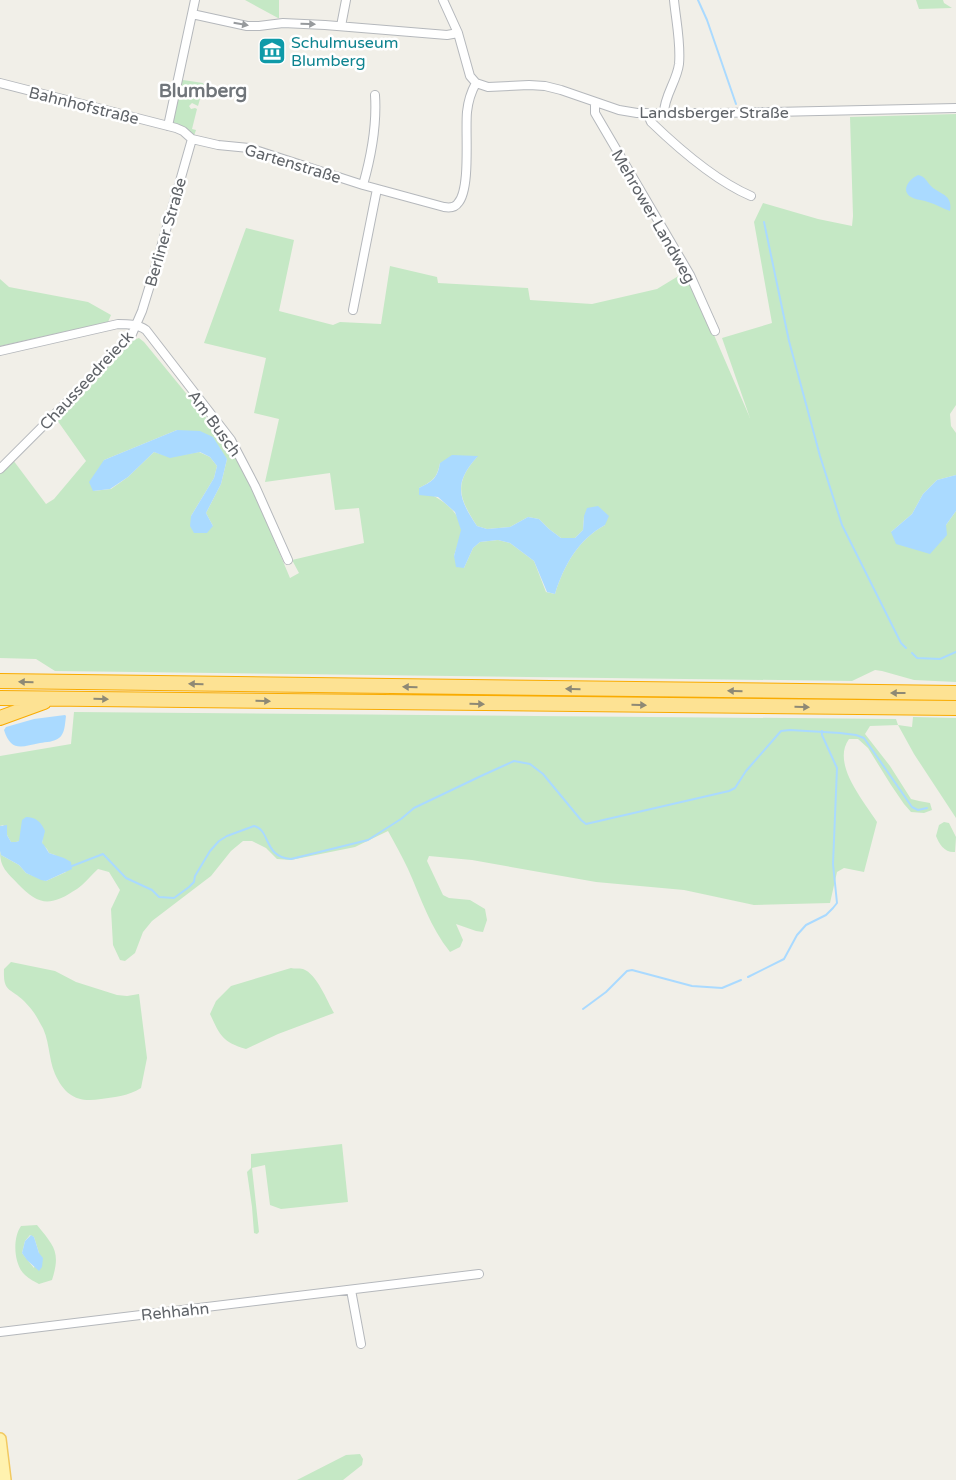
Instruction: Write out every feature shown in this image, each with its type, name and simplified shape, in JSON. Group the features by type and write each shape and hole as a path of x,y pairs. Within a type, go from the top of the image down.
{"highway":[{"path":"0,681 956,694"},
{"path":"0,698 956,708"},
{"path":"0,718 52,699"}],"main road":[{"path":"0,1439 5,1480"}],"street":[{"path":"168,126 196,0"},
{"path":"341,26 346,0"},
{"path":"443,0 458,33 468,71 476,83"},
{"path":"664,113 665,104 679,64 674,0"},
{"path":"192,14 247,26 283,23 341,26 447,36 458,33"},
{"name":"Bahnhofstraße","path":"0,83 168,126"},
{"name":"Landsberger Straße","path":"476,83 488,87 544,86 619,110 647,113 814,112 956,108"},
{"name":"Gartenstraße","path":"168,126 183,131 192,139 218,145 249,148 363,185 452,208 458,205 463,193 466,172 468,104 476,83"},
{"name":"Gartenstraße","path":"363,185 373,136 376,107 375,95"},
{"name":"Mehrower Landweg","path":"595,103 595,113 690,276 715,331"},
{"path":"647,113 650,122 700,163 732,186 752,196"},
{"name":"Berliner Straße","path":"136,325 154,272 192,139"},
{"path":"353,310 377,189"},
{"name":"Chausseedreieck","path":"0,351 118,324 136,325 132,334 91,378 0,469"},
{"name":"Am Busch","path":"136,325 146,330 231,440 255,486 288,560"},
{"name":"Rehhahn","path":"0,1332 479,1274"},
{"path":"351,1290 361,1344"}],"green space":[{"path":"245,0 279,0 279,18 278,18"},
{"path":"916,0 943,0 944,3 952,8 919,9"},
{"path":"180,81 203,83 204,85 198,106 192,103 189,106 191,109 197,109 192,129 196,130 194,136 173,125 171,121"},
{"path":"956,114 956,405 950,414 951,426 956,433 956,475 937,480 923,494 912,514 891,532 946,525 956,511 956,682 914,680 875,670 852,681 55,671 36,659 0,658 0,473 13,460 46,504 54,499 86,461 57,420 133,340 139,338 240,459 290,578 299,573 292,560 364,543 359,508 335,510 330,473 265,482 279,419 254,413 266,358 204,343 246,228 294,240 279,311 333,325 340,322 381,324 390,266 437,277 438,283 528,288 530,300 592,304 657,289 685,272 750,418 722,338 772,323 754,222 763,203 818,219 852,226 850,117","holes":["177,430 227,459 221,484 206,513 213,526 191,516 214,478 217,466 210,457 199,452 170,457 154,452 128,477 111,489 93,491 104,460","477,457 464,475 461,491 466,507 477,526 487,529 510,527 528,517 539,519 561,538 575,538 583,530 584,516 605,525 587,538 573,554 555,594 546,592 534,561 510,543 498,540 480,542 473,548 464,568 454,556 461,535 461,528 456,514 451,508 419,488 434,478 440,463"]},
{"path":"0,279 9,287 88,302 111,315 108,322 0,346"},
{"path":"74,712 896,719 898,725 870,726 865,734 890,766 911,799 930,803 932,810 924,813 911,812 891,785 868,748 858,739 849,739 845,749 844,760 847,771 851,782 877,822 864,872 844,868 837,872 830,903 754,905 684,890 596,882 472,860 429,856 427,861 443,895 449,898 470,900 485,909 487,920 483,932 456,924 463,940 460,947 450,952 431,922 408,869 388,831 355,847 291,860 277,859 266,848 252,841 243,841 231,851 211,876 152,921 143,932 135,953 125,961 120,960 113,945 111,909 120,890 109,872 98,869 81,886 64,897 57,900 44,901 31,896 25,891 7,873 1,862 0,851 1,855 19,865 26,873 46,881 66,872 55,855 49,853 42,844 43,835 11,842 7,835 7,829 3,825 0,826 0,756 71,744"},
{"path":"913,717 956,718 956,818 914,754 898,725 912,727"},
{"path":"944,822 949,823 956,837 955,852 948,851 943,847 936,836 939,825"},
{"path":"11,962 55,971 76,982 117,995 139,994 147,1058 141,1088 122,1096 93,1100 79,1099 68,1093 55,1074 46,1035 37,1017 24,1001 6,986 4,969"},
{"path":"291,968 303,969 313,976 334,1013 278,1034 246,1049 232,1044 223,1037 210,1014 216,1001 231,986"},
{"path":"342,1144 348,1202 281,1209 270,1205 265,1165 252,1168 259,1232 257,1234 254,1233 247,1172 251,1168 251,1154"},
{"path":"37,1225 52,1244 56,1263 52,1280 39,1284 28,1278 21,1271 15,1252 15,1245 21,1226","holes":["30,1235 34,1237 39,1253 34,1268 22,1253 25,1241"]},
{"path":"360,1454 363,1459 362,1465 343,1480 297,1480 346,1455"}],"water":[{"path":"918,175 948,198 950,201 950,211 915,199 909,195 906,189 907,186 911,179"},
{"path":"177,430 200,431 213,437 227,459 221,484 206,513 213,526 207,533 194,533 190,526 191,516 214,478 217,466 210,457 200,452 170,458 154,452 128,477 110,489 93,491 89,482 104,460"},
{"path":"452,455 478,456 465,474 461,491 462,499 477,526 487,529 510,527 528,517 539,519 561,538 575,538 583,530 584,516 587,508 598,506 609,516 605,525 587,538 573,554 555,594 547,592 534,561 510,543 498,540 480,542 473,548 464,568 456,567 454,556 461,530 455,512 438,497 419,495 419,488 434,479 440,463"},
{"path":"956,475 956,511 946,525 947,535 930,554 896,544 891,532 912,514 923,494 937,480"},
{"path":"65,715 65,725 62,734 59,738 52,741 27,746 13,745 4,730 6,727 34,719"},
{"path":"26,817 33,818 40,823 45,831 42,843 49,853 71,862 72,869 46,881 26,873 19,865 1,855 0,826 7,825 7,835 11,842 19,841 22,820"},
{"path":"31,1235 34,1237 39,1253 43,1258 42,1267 39,1271 22,1253 25,1241"}],"waterway":[{"path":"698,0 707,20 736,104"},
{"path":"764,222 789,341 820,456 842,525 901,643 906,648"},
{"path":"912,653 917,658 940,659 956,652"},
{"path":"72,866 103,854 126,878 152,890 159,897 174,898 194,882 195,876 210,851 219,841 227,836 254,826 263,833 271,849 276,854 291,859 368,840 401,819 414,808 514,761 530,764 543,774 586,824 729,791 735,788 746,771 781,731 790,730 840,733 864,738 912,807 918,810 927,808"},
{"path":"748,977 784,959 797,935 806,925 826,915 837,903 833,864 837,768 822,735 822,731"},
{"path":"583,1009 606,992 627,971 632,970 692,986 722,988 741,980"}],"place":[{"name":"Schulmuseum Blumberg","path":"272,51"}],"district":[{"name":"Blumberg","path":"203,90"}]}
